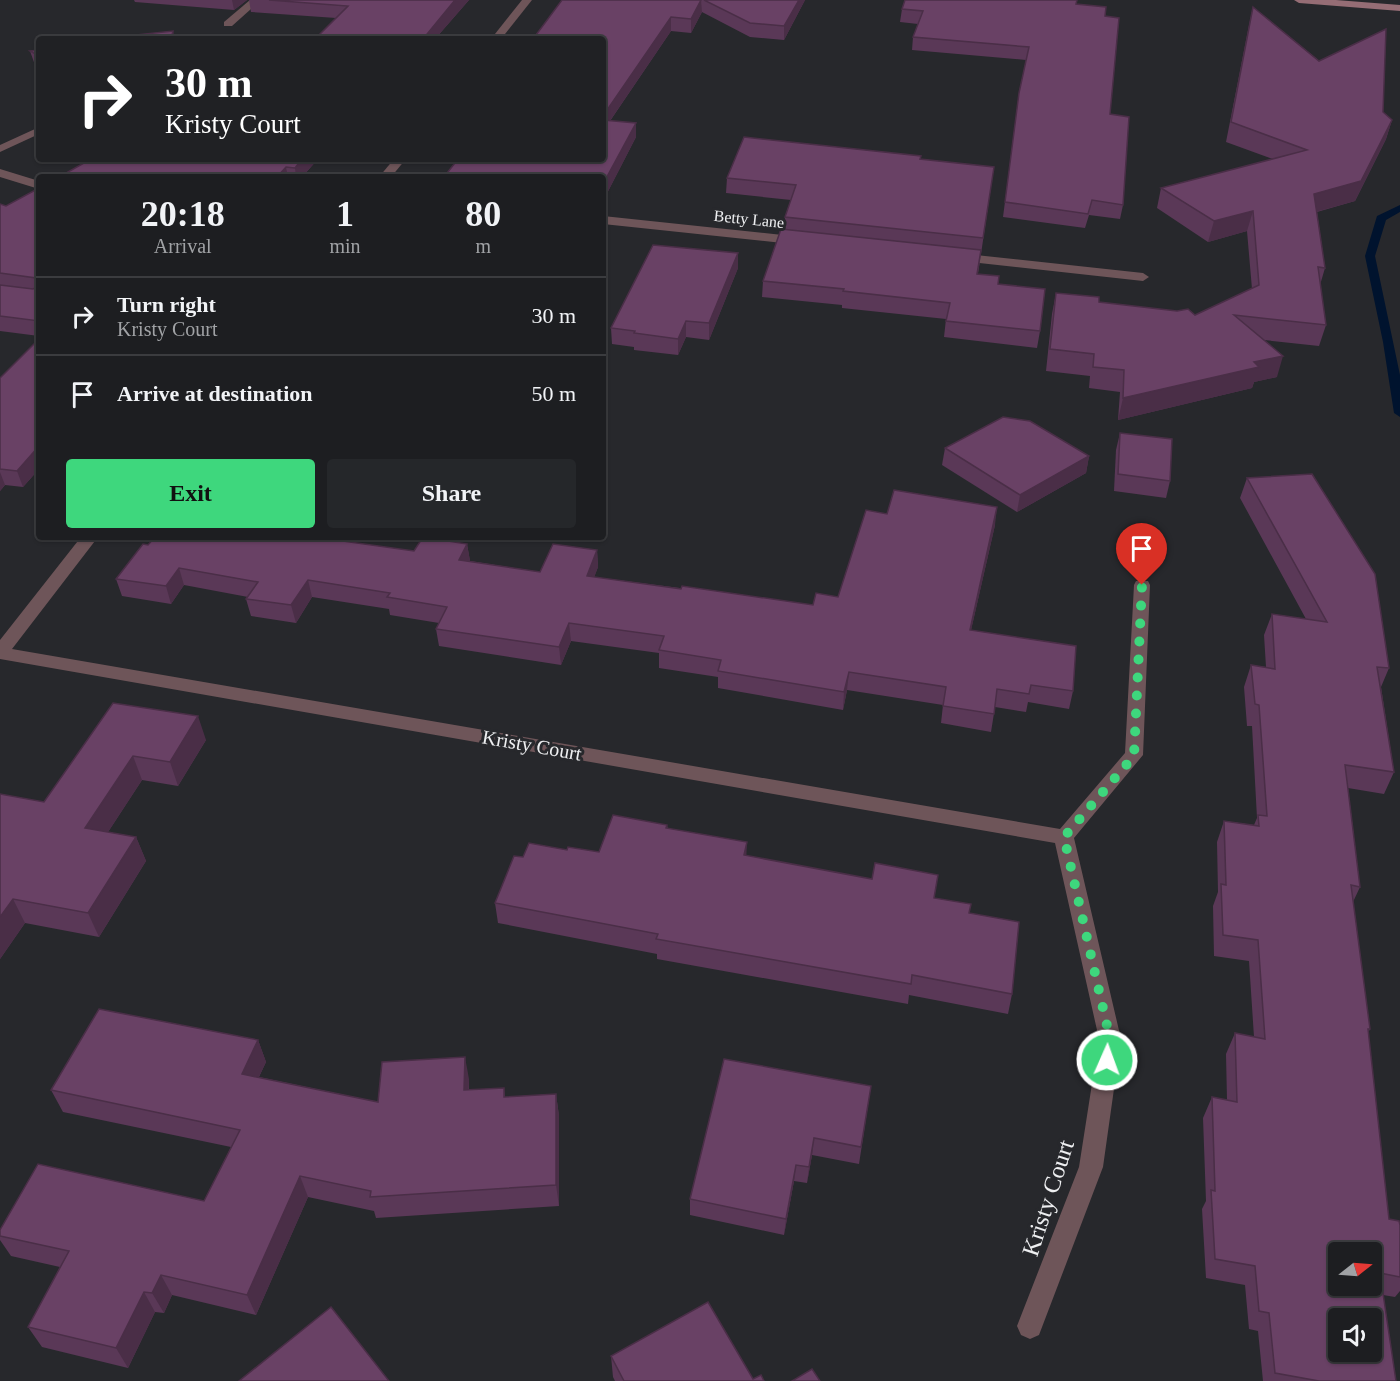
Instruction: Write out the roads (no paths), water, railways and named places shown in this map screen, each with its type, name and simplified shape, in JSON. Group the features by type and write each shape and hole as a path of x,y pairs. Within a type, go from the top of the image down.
{"street":[{"path":"228,24 256,0"},
{"path":"498,36 527,0"},
{"path":"1299,0 1400,8"},
{"path":"0,149 35,132"},
{"path":"388,174 398,162"},
{"path":"0,173 36,184"},
{"name":"Betty Lane","path":"606,220 814,242"},
{"path":"944,256 1143,277"},
{"path":"0,652 88,540"},
{"path":"1064,837 1134,756 1142,585"},
{"name":"Kristy Court","path":"0,652 1064,837 1110,1039 1091,1167 1030,1326"}],"waterway":[{"path":"1400,208 1381,218 1370,256 1389,342 1400,413"}]}
